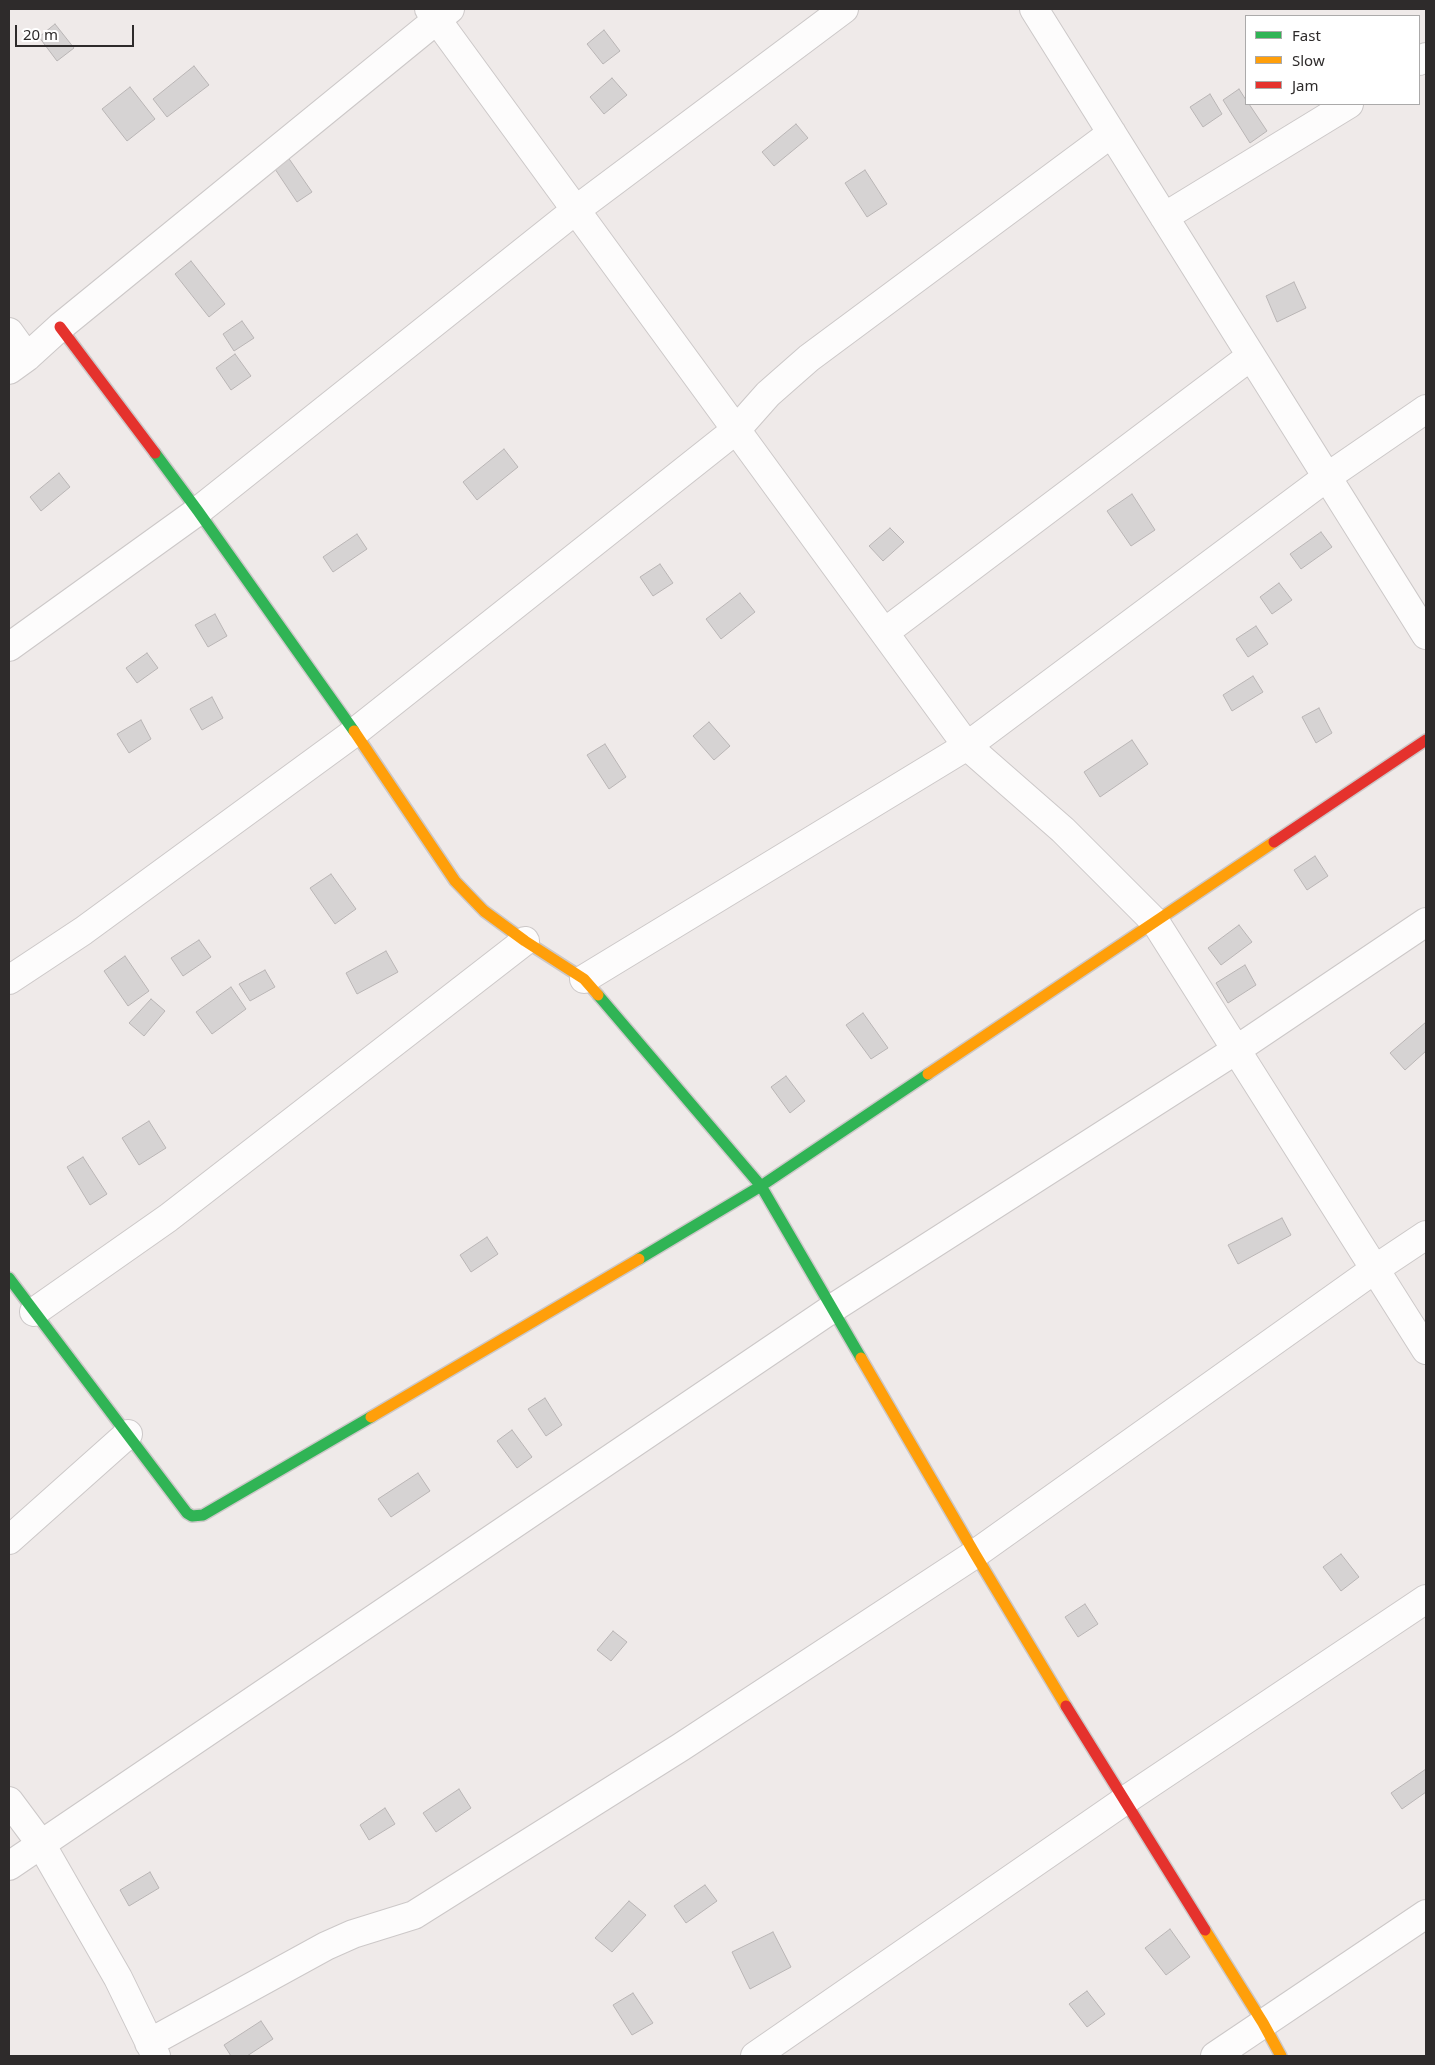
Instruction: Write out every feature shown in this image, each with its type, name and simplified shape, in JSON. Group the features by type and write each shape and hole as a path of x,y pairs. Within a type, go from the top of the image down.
{"street":[{"path":"9,647 198,511 578,210 844,9"},
{"path":"1034,9 1426,636"},
{"path":"9,332 18,363 439,12 578,210 967,746 1063,830 1156,923 1426,1350"},
{"path":"1164,217 1347,105"},
{"path":"9,980 83,931 355,732 737,429 768,394 809,358 1112,133"},
{"path":"60,327 198,511 355,732 454,881 484,911 525,941 584,979 761,1186 975,1554 1124,1801 1282,2056"},
{"path":"885,632 1252,356"},
{"path":"584,979 967,746 1326,477 1426,409"},
{"path":"9,1278 187,1513 192,1516 203,1515 761,1186 1156,923 1426,740"},
{"path":"9,1866 833,1308 1236,1050 1426,922"},
{"path":"34,1312 168,1218 525,941"},
{"path":"9,1802 41,1844 118,1978 153,2050 326,1946 353,1934 414,1915 681,1747 975,1554 1375,1269 1426,1235"},
{"path":"9,1540 128,1434"},
{"path":"755,2056 1124,1801 1426,1599"},
{"path":"1216,2056 1426,1914"}],"building":[{"path":"55,24 74,48 57,61 39,37"},
{"path":"604,30 620,51 603,64 587,44"},
{"path":"194,66 209,85 167,117 153,99"},
{"path":"612,78 627,95 604,114 590,97"},
{"path":"130,87 155,119 127,141 102,109"},
{"path":"1239,89 1245,98 1245,105 1250,105 1267,131 1250,143 1223,100"},
{"path":"1210,94 1222,114 1203,127 1190,107"},
{"path":"796,124 808,138 774,166 762,152"},
{"path":"283,150 312,192 297,202 269,160"},
{"path":"865,170 887,204 867,217 845,183"},
{"path":"191,261 225,304 209,317 175,274"},
{"path":"1294,282 1306,308 1277,322 1266,296"},
{"path":"242,321 254,338 234,351 223,334"},
{"path":"235,354 251,376 231,390 216,368"},
{"path":"504,449 518,467 477,500 463,482"},
{"path":"59,473 70,487 41,511 30,497"},
{"path":"1132,494 1155,530 1131,546 1107,511"},
{"path":"890,528 904,542 883,561 869,546"},
{"path":"1321,532 1332,547 1301,569 1290,554"},
{"path":"357,534 367,549 333,572 323,557"},
{"path":"660,564 673,583 653,596 640,577"},
{"path":"1279,583 1292,600 1272,614 1260,597"},
{"path":"740,593 755,612 721,639 706,619"},
{"path":"215,614 227,636 208,647 195,625"},
{"path":"1256,626 1268,644 1248,657 1236,639"},
{"path":"147,653 158,668 137,683 126,668"},
{"path":"1253,676 1263,692 1232,711 1223,695"},
{"path":"212,697 223,718 202,730 190,709"},
{"path":"1319,708 1332,733 1316,743 1302,717"},
{"path":"141,720 151,739 129,753 117,734"},
{"path":"709,722 730,746 714,760 693,736"},
{"path":"1132,740 1148,764 1100,797 1084,772"},
{"path":"605,744 626,777 609,789 587,755"},
{"path":"1315,856 1328,876 1307,890 1294,870"},
{"path":"331,874 356,909 335,924 310,888"},
{"path":"1239,925 1252,942 1221,965 1208,948"},
{"path":"199,940 211,957 183,976 171,958"},
{"path":"386,951 398,972 357,994 346,973"},
{"path":"125,956 149,991 128,1006 104,971"},
{"path":"1245,965 1256,985 1228,1003 1216,983"},
{"path":"265,970 275,987 250,1001 239,984"},
{"path":"231,987 246,1009 212,1034 196,1012"},
{"path":"151,999 165,1011 144,1036 129,1023"},
{"path":"863,1013 888,1048 871,1059 846,1025"},
{"path":"1426,1022 1426,1051 1405,1070 1390,1053"},
{"path":"786,1076 805,1101 790,1113 771,1087"},
{"path":"149,1121 166,1148 139,1165 122,1138"},
{"path":"83,1157 107,1194 90,1205 67,1167"},
{"path":"1282,1218 1291,1235 1238,1264 1228,1245"},
{"path":"487,1237 498,1254 471,1272 460,1255"},
{"path":"545,1398 562,1425 546,1436 528,1409"},
{"path":"512,1430 532,1457 517,1468 497,1441"},
{"path":"418,1473 430,1491 391,1517 378,1499"},
{"path":"1341,1554 1359,1577 1341,1591 1323,1567"},
{"path":"1085,1604 1098,1624 1078,1637 1065,1617"},
{"path":"613,1631 627,1642 611,1661 597,1650"},
{"path":"1426,1769 1426,1792 1402,1809 1391,1793"},
{"path":"459,1789 471,1808 436,1832 423,1813"},
{"path":"385,1808 395,1824 369,1840 360,1825"},
{"path":"150,1872 159,1888 129,1906 120,1890"},
{"path":"705,1885 717,1901 686,1923 674,1906"},
{"path":"629,1901 646,1915 612,1952 595,1938"},
{"path":"1170,1929 1190,1957 1166,1975 1145,1948"},
{"path":"773,1932 791,1967 750,1989 732,1952"},
{"path":"1087,1991 1105,2014 1087,2027 1069,2004"},
{"path":"633,1993 653,2023 632,2035 613,2005"},
{"path":"261,2021 273,2039 247,2056 231,2056 224,2045"}],"traffic: fast":[{"path":"155,453 354,731"},
{"path":"598,995 761,1186 861,1358"},
{"path":"639,1259 761,1186 928,1074"},
{"path":"9,1278 187,1513 192,1516 203,1515 371,1417"}],"traffic: slow":[{"path":"354,731 455,881 484,911 525,941 584,979 598,995"},
{"path":"928,1074 1274,842"},
{"path":"371,1417 639,1259"},
{"path":"861,1358 1066,1706"},
{"path":"1205,1930 1263,2023 1281,2056"}],"traffic: jam":[{"path":"60,327 155,453"},
{"path":"1274,842 1426,740"},
{"path":"1066,1706 1205,1930"}]}
